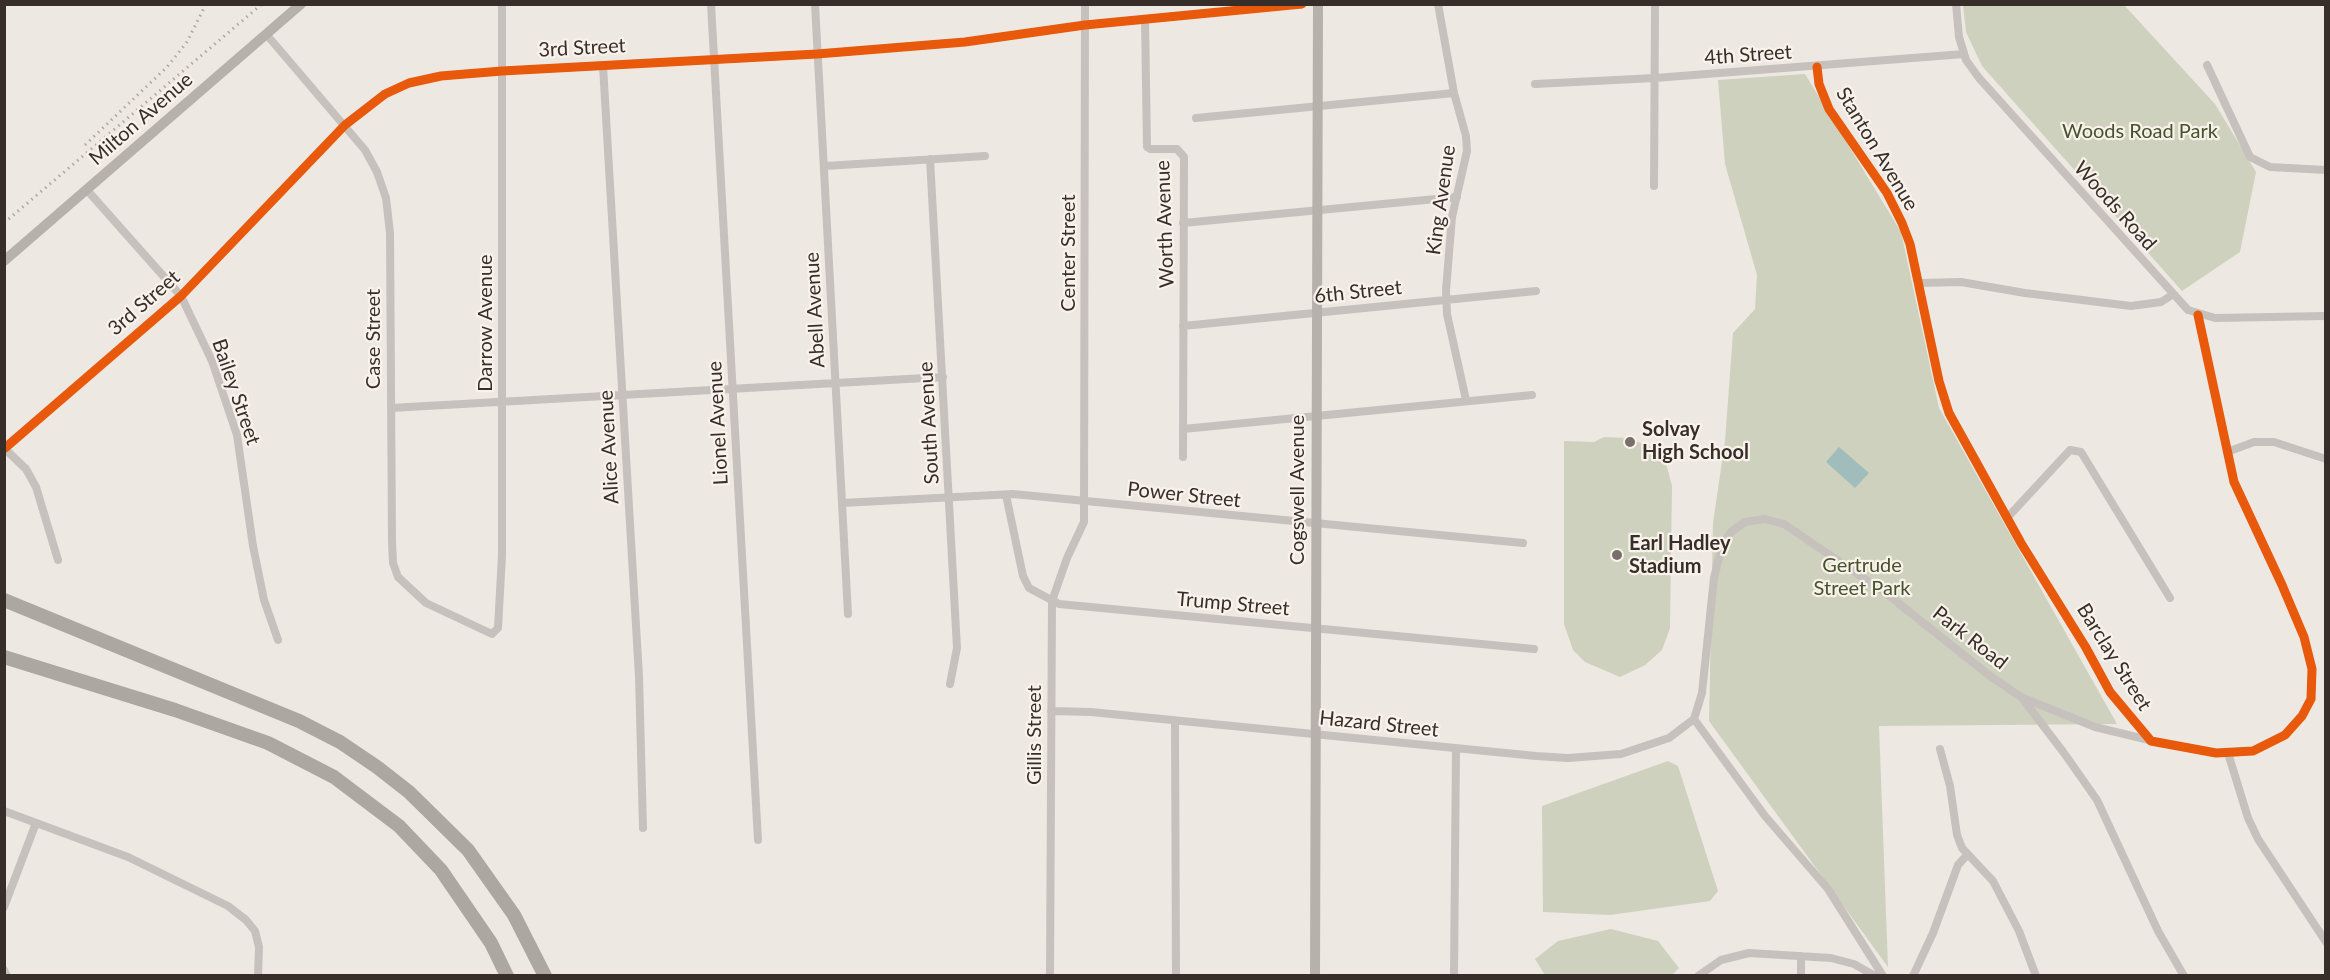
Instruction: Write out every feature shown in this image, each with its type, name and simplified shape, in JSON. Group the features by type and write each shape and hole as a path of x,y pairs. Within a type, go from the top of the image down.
{"highway":[{"path":"4,600 298,721 340,742 377,767 409,792 468,850 514,915 545,975"},
{"path":"4,657 175,710 268,743 334,777 399,826 441,870 480,925 507,975"}],"street":[{"name":"Milton Avenue","path":"4,261 301,4"},
{"name":"Darrow Avenue","path":"488,632 496,632 498,628 502,555 502,4"},
{"name":"Lionel Avenue","path":"711,4 758,840"},
{"name":"Abell Avenue","path":"815,4 848,614"},
{"name":"Center Street","path":"1084,502 1085,4"},
{"name":"3rd Street","path":"5,448 181,296 345,125 385,94 409,83 441,76 502,71 818,54 1003,39 1085,25 1302,4"},
{"name":"Cogswell Avenue","path":"1315,975 1318,4"},
{"name":"King Avenue","path":"1438,4 1454,93 1466,136 1467,151 1452,217 1446,300 1466,400"},
{"path":"1654,186 1655,4"},
{"name":"Woods Road","path":"1956,4 1959,37 1964,54 1979,78 2172,295 2188,310 2198,315"},
{"name":"Worth Avenue","path":"1145,20 1147,147 1180,151 1184,158 1183,457"},
{"name":"Case Street","path":"266,34 365,150 377,172 386,198 390,233 393,563 398,577 426,603 488,632"},
{"name":"4th Street","path":"1535,84 1817,67 1964,54"},
{"path":"2207,65 2250,157 2270,167 2325,170"},
{"name":"Alice Avenue","path":"603,66 639,676 643,828"},
{"name":"Stanton Avenue","path":"1817,67 1819,84 1829,109 1887,193 1902,223 1920,283"},
{"path":"1196,118 1454,93"},
{"path":"825,166 985,156"},
{"name":"South Avenue","path":"930,159 957,648 950,684"},
{"name":"Bailey Street","path":"87,190 181,296 212,361 237,435 253,546 264,600 278,640"},
{"path":"1184,223 1457,197"},
{"path":"1920,283 1961,282 2025,293 2131,306 2156,303 2172,295"},
{"name":"Barclay Street","path":"1920,283 1939,381 1949,414 2007,518 2114,699 2151,741"},
{"name":"6th Street","path":"1183,326 1536,291"},
{"path":"2151,741 2228,753 2253,751 2285,735 2302,716 2311,699 2313,682 2304,638 2234,482 2198,315 2215,318 2325,316"},
{"path":"391,408 943,377"},
{"path":"1183,429 1532,395"},
{"path":"2227,452 2254,442 2274,442 2325,459"},
{"path":"5,448 26,469 36,487 58,560"},
{"path":"2007,518 2070,450 2081,452 2170,598"},
{"name":"Power Street","path":"842,503 1006,495 1523,543"},
{"name":"Trump Street","path":"1006,495 1023,576 1029,588 1052,601 1073,606 1534,649"},
{"name":"Gillis Street","path":"1050,975 1052,601 1067,558 1084,522 1084,502"},
{"name":"Park Road","path":"1694,719 1702,693 1714,578 1722,545 1731,532 1745,522 1765,519 1784,524 1887,594 1990,676 2021,697 2095,727 2151,741"},
{"path":"2021,697 2097,800 2158,931 2184,975"},
{"name":"Hazard Street","path":"1051,711 1568,758 1621,754 1669,738 1694,719"},
{"path":"1694,719 1765,816 1828,889 1883,975"},
{"path":"1175,721 1176,975"},
{"path":"1454,975 1456,748"},
{"path":"1940,749 1950,786 1957,835 1967,855 1993,882 2019,931 2036,975"},
{"path":"2228,753 2248,818 2258,839 2325,942"},
{"path":"4,811 128,857 228,906 246,920 255,931 260,955 258,975"},
{"path":"4,907 36,823"},
{"path":"1912,975 1933,933 1958,865 1967,855"},
{"path":"1698,975 1721,960 1738,954 1801,956 1842,961 1875,975"},
{"path":"1801,956 1801,975"},
{"path":"4,970 7,975"}],"green space":[{"name":"Woods Road Park","path":"1963,5 2124,5 2215,104 2256,172 2240,252 2182,291 1982,66 1966,32"},
{"name":"Gertrude Street Park","path":"1805,74 1901,232 1939,408 2117,724 1879,726 1888,967 1709,721 1713,523 1725,441 1733,333 1755,309 1757,275 1725,164 1718,80"},
{"name":"Earl Hadley Stadium","path":"1604,437 1628,438 1651,447 1666,463 1672,486 1670,628 1662,650 1645,665 1620,677 1585,662 1573,650 1564,624 1564,441 1594,442"},
{"path":"1668,761 1678,766 1718,891 1710,901 1610,915 1543,912 1542,806"},
{"path":"1611,929 1658,941 1679,968 1672,975 1545,975 1535,959 1558,941"}],"water":[{"path":"1839,447 1869,473 1855,488 1826,462"}],"railway":[{"path":"85,145 167,67 187,42 206,4"},
{"path":"4,223 262,4"}],"cycle path":[{"path":"5,448 181,296 345,125 385,94 409,83 441,76 502,71 817,54 965,42 1085,25 1302,4"},
{"path":"1817,67 1819,84 1829,109 1887,193 1902,223 1910,244 1939,381 1949,413 2021,543 2085,646 2110,692 2151,741 2216,753 2253,751 2285,735 2302,716 2311,699 2312,669 2304,637 2234,482 2198,315"}],"place":[{"name":"Solvay High School","path":"1630,442"},
{"name":"Earl Hadley Stadium","path":"1617,555"}]}
